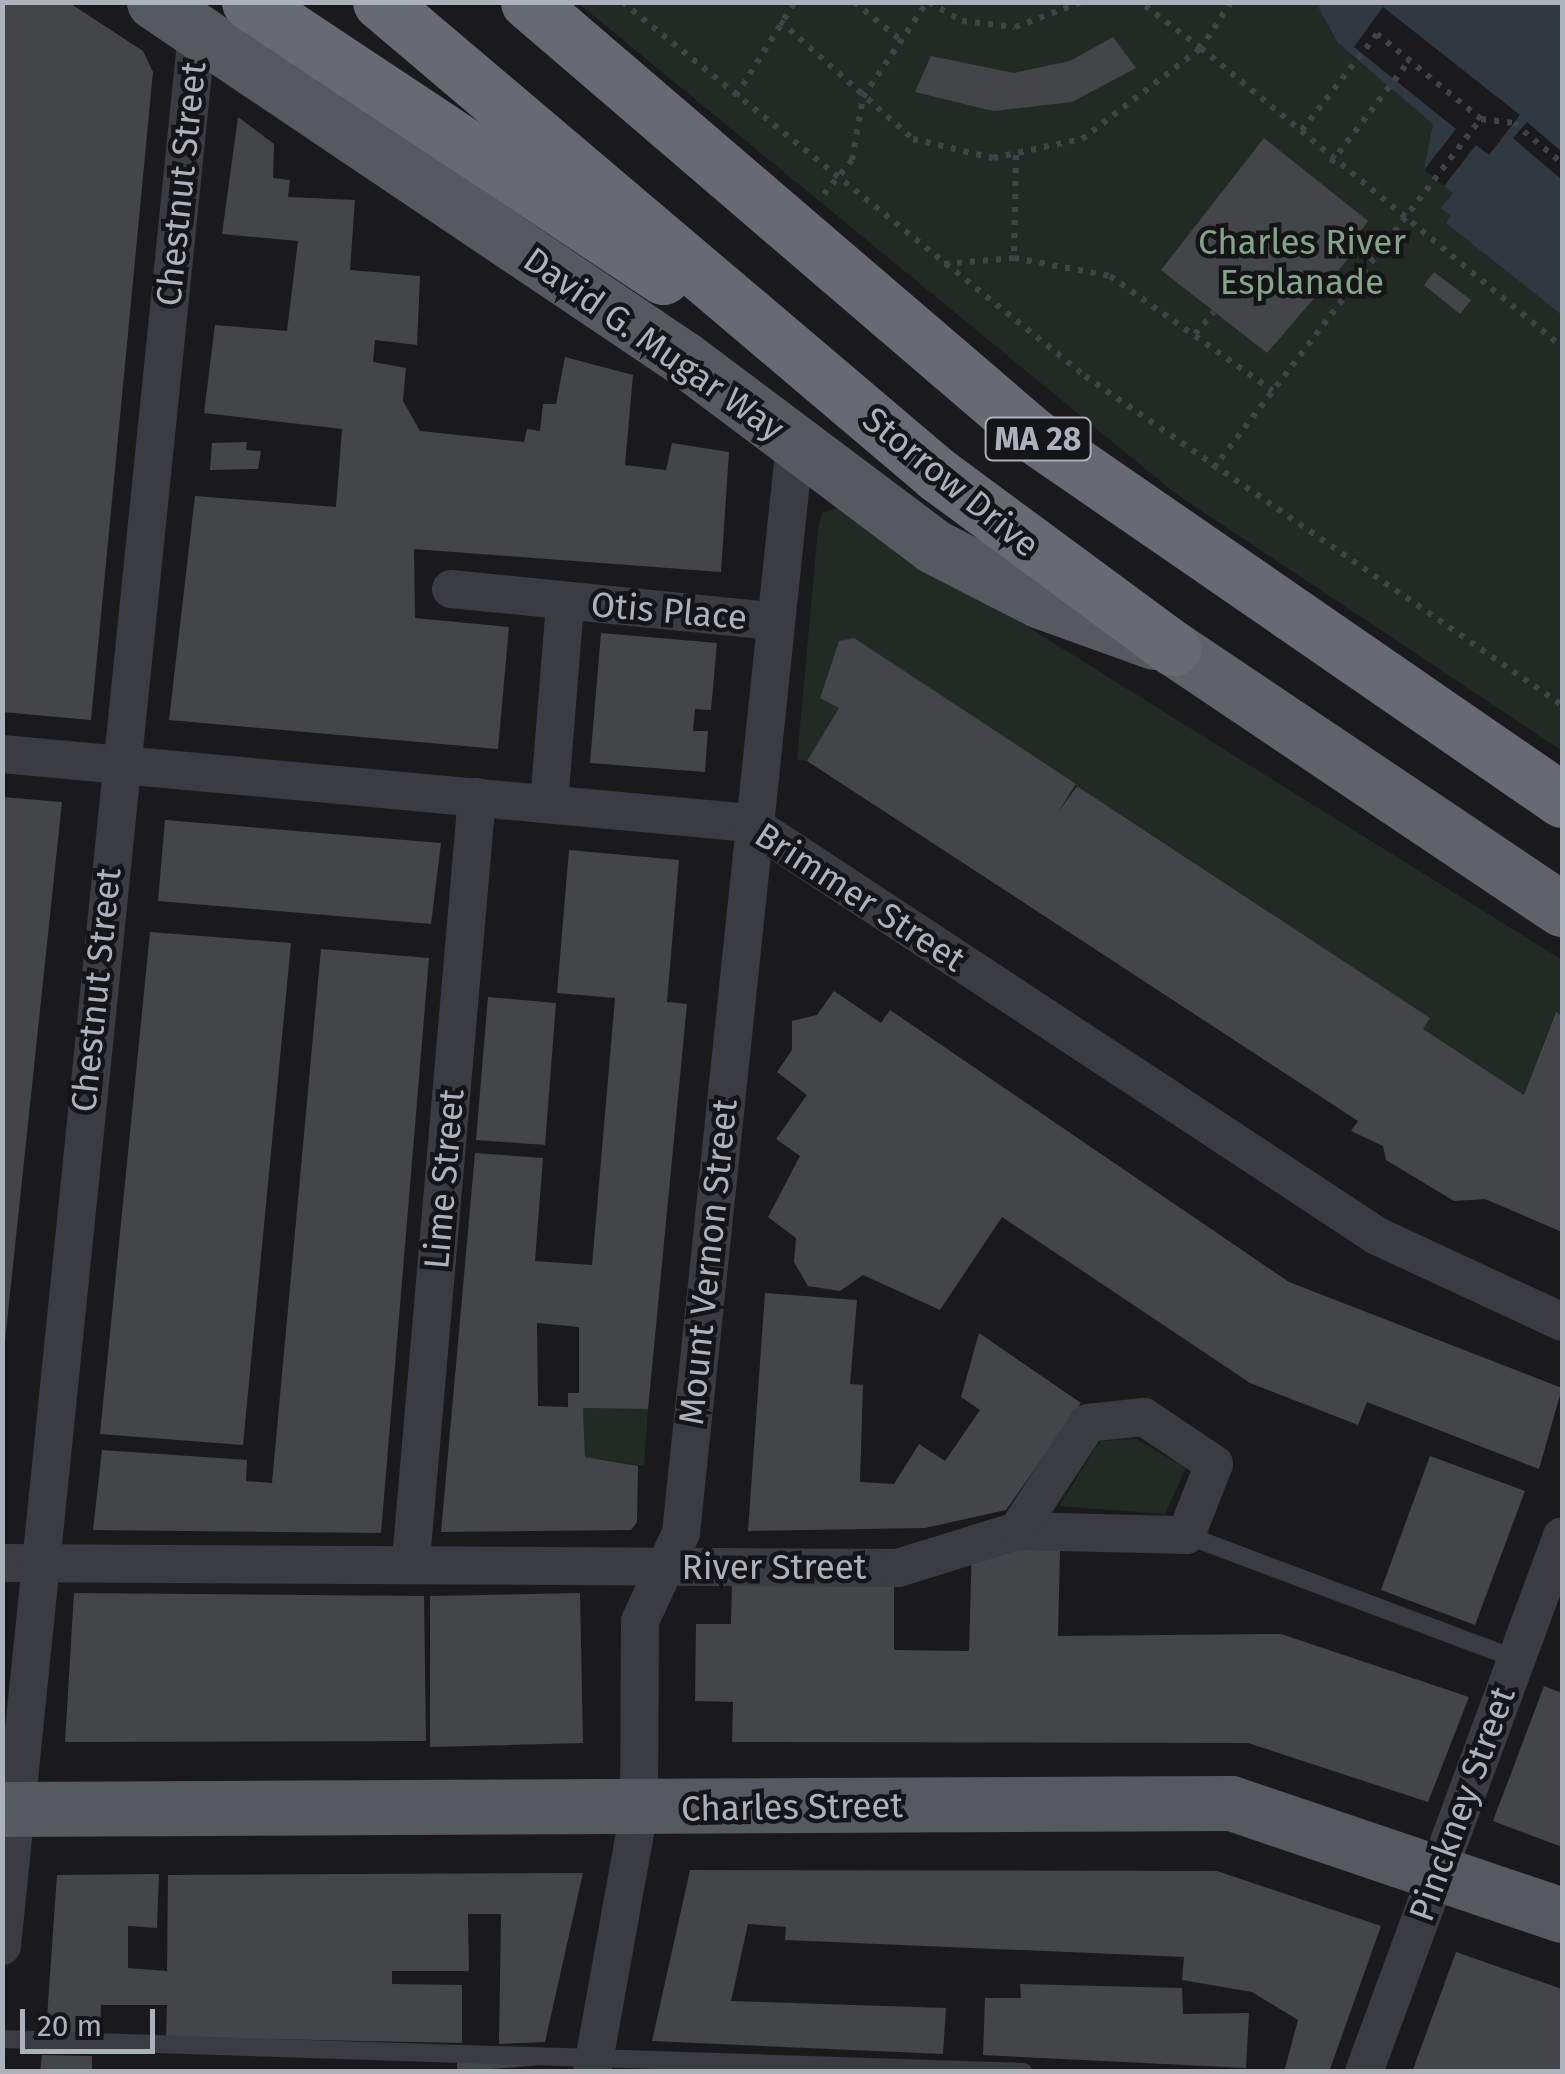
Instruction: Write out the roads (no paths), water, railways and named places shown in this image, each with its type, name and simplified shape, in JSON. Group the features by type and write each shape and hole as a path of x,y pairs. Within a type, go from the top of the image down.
{"highway":[{"path":"249,2 490,170 794,354"},
{"name":"Storrow Drive","path":"380,2 980,508 1173,648 1562,909"},
{"name":"MA 28","path":"532,10 788,231 1136,512 1562,800"}],"main road":[{"name":"David G. Mugar Way","path":"154,2 982,574 1173,648"},
{"name":"Charles Street","path":"10,1808 639,1812 1230,1803 1437,1870 1562,1916"}],"street":[{"name":"Chestnut Street","path":"2,1946 20,1564 119,764 197,34"},
{"name":"Mount Vernon Street","path":"594,2062 639,1812 640,1621 682,1533 750,823 795,442"},
{"name":"Otis Place","path":"450,589 773,621"},
{"name":"Otis Place","path":"549,803 565,602"},
{"name":"Brimmer Street","path":"2,754 750,823 1377,1236 1562,1322"},
{"name":"Lime Street","path":"411,1560 478,797"},
{"path":"1018,1531 1088,1423 1144,1417 1214,1464 1186,1535"},
{"name":"River Street","path":"20,1564 411,1560 898,1568 1018,1531 1186,1535"},
{"name":"Pinckney Street","path":"1364,2072 1562,1536"}],"lane":[{"name":"River Street","path":"1186,1535 1516,1659"},
{"path":"2,2039 594,2062 1022,2072"}],"park label":[{"name":"Charles River Esplanade","path":"1302,262"}]}
